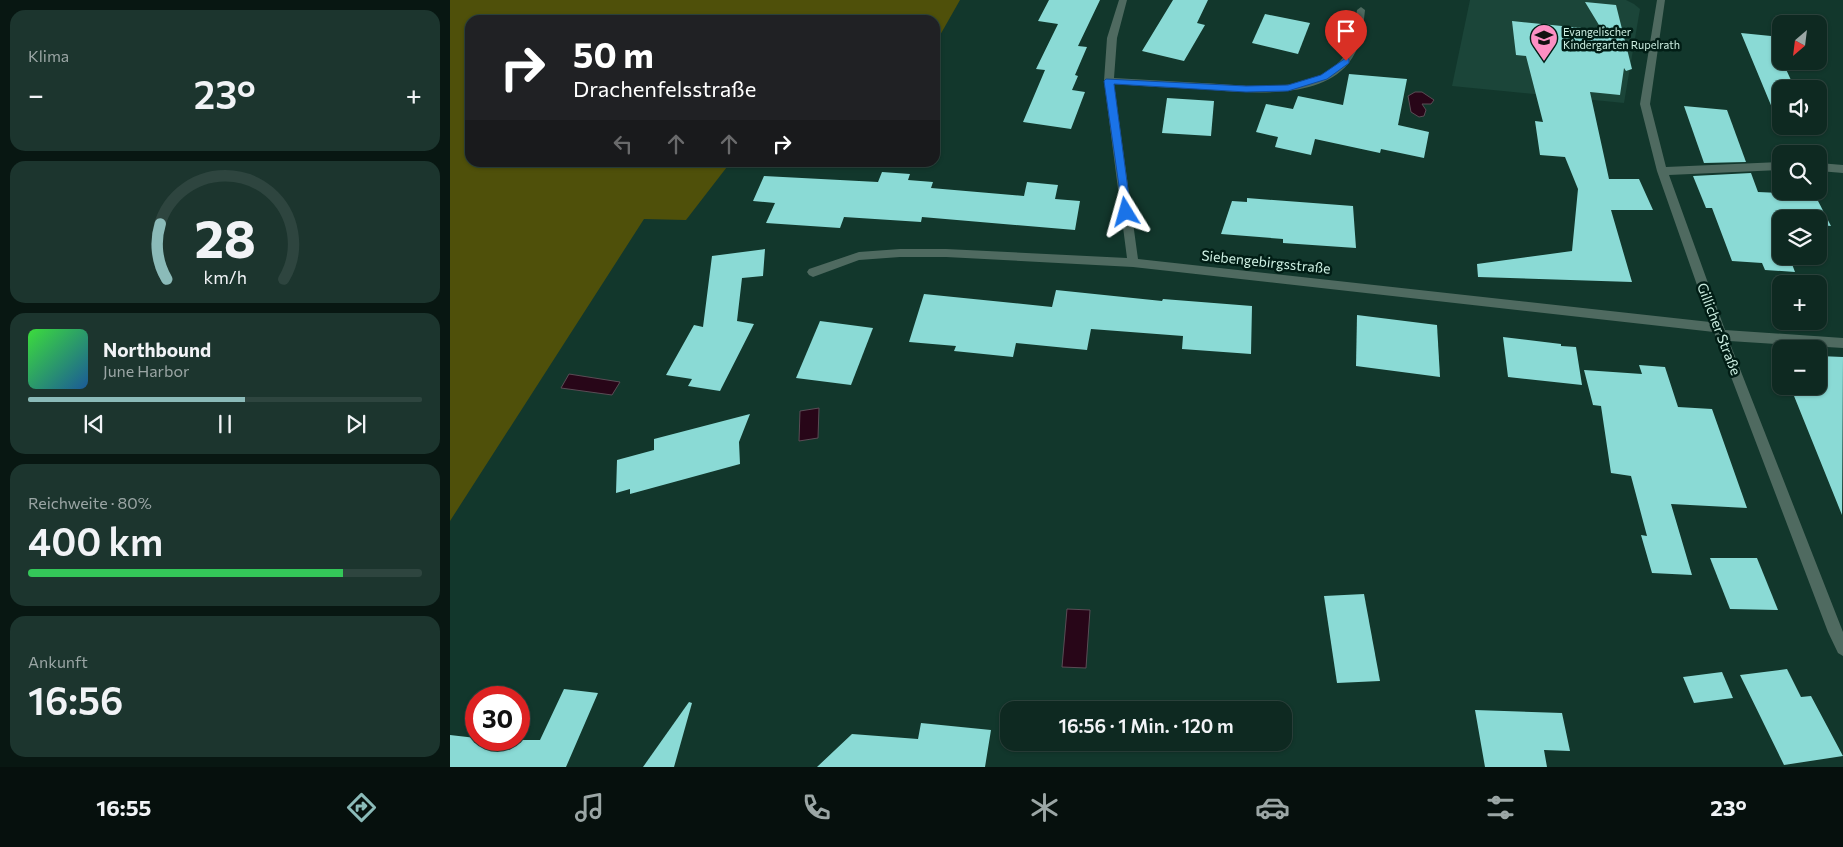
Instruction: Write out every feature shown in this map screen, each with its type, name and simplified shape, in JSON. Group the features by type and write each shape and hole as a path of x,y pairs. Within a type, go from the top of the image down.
{"street":[{"path":"1124,0 1112,38 1109,81 1133,263"},
{"name":"Gillicher Straße","path":"1662,0 1645,104 1662,171 1719,332 1835,632 1843,648"},
{"path":"1109,81 1268,90 1309,83 1324,77 1346,61 1352,52 1356,40 1362,10"},
{"path":"1662,171 1772,166"},
{"path":"1827,169 1843,170"},
{"name":"Siebengebirgsstraße","path":"813,272 859,256 900,253 946,253 1133,263 1719,332 1843,343"}],"shaded area":[{"path":"450,0 960,0 940,35 940,15 465,15 465,167 727,167 686,220 644,219 450,521"},
{"name":"Evangelischer Kindergarten Rupelrath","path":"1470,0 1626,0 1634,4 1640,9 1624,103 1452,86"},
{"path":"1415,92 1422,92 1434,100 1431,104 1422,104 1426,110 1424,116 1419,117 1411,112 1408,96"},
{"path":"569,374 620,382 612,395 561,388"},
{"path":"819,408 818,438 799,441 800,411"},
{"path":"1067,609 1090,610 1086,668 1062,667"}],"building":[{"path":"1049,0 1100,0 1078,46 1087,47 1075,75 1078,76 1072,90 1085,92 1071,129 1023,122 1045,70 1036,69 1058,24 1038,21"},
{"path":"1173,0 1208,0 1197,23 1205,25 1184,61 1142,51"},
{"path":"1585,2 1616,5 1632,69 1626,71 1624,68 1620,95 1590,92 1609,179 1639,179 1653,210 1611,210 1632,282 1478,277 1477,264 1572,251 1578,189 1565,157 1540,155 1535,121 1543,122 1526,56 1516,55 1512,21 1602,30"},
{"path":"1265,14 1310,23 1298,54 1252,43"},
{"path":"1741,33 1771,36 1772,70 1786,70 1791,80 1772,80 1772,108"},
{"path":"1349,74 1407,79 1398,125 1429,132 1424,158 1381,149 1380,153 1315,139 1311,155 1275,147 1278,137 1256,132 1266,104 1293,109 1298,96 1343,105"},
{"path":"1167,98 1214,101 1211,136 1162,133"},
{"path":"1684,106 1727,110 1746,162 1704,163"},
{"path":"882,172 910,174 908,180 933,182 931,188 1024,196 1027,182 1058,185 1055,199 1080,201 1075,230 922,217 921,222 844,217 840,228 766,223 775,203 753,201 764,176 878,182"},
{"path":"1751,173 1758,192 1772,193 1772,200 1818,200 1823,210 1772,210 1772,265 1792,265 1795,272 1765,270 1762,263 1732,261 1712,208 1706,208 1693,176"},
{"path":"1247,198 1353,206 1356,248 1283,243 1283,239 1221,234 1232,201 1247,202"},
{"path":"765,249 763,276 742,278 737,321 754,324 720,391 688,386 692,379 666,375 694,325 703,327 712,256"},
{"path":"1056,290 1162,301 1163,299 1252,306 1251,354 1182,349 1183,336 1091,329 1087,350 1016,343 1013,357 954,351 956,346 909,342 924,294 1052,307"},
{"path":"1357,315 1437,325 1440,377 1356,366"},
{"path":"820,321 873,328 851,385 796,378"},
{"path":"1503,337 1576,347 1582,385 1508,377"},
{"path":"1827,356 1843,357 1842,515 1794,395 1827,395"},
{"path":"1639,365 1665,367 1678,407 1712,409 1747,508 1671,504 1692,575 1652,573 1641,535 1647,536 1631,476 1611,473 1601,406 1593,405 1584,370 1642,374"},
{"path":"750,414 739,442 740,464 630,494 630,489 616,493 617,460 654,450 654,439"},
{"path":"1710,558 1757,558 1778,610 1730,609"},
{"path":"1364,594 1380,681 1337,683 1324,596"},
{"path":"1787,669 1801,697 1811,696 1843,756 1784,765 1740,675"},
{"path":"1722,672 1733,698 1694,703 1683,677"},
{"path":"564,689 598,693 566,767 450,767 450,735 465,737 465,751 530,751 530,740 540,740"},
{"path":"689,702 692,703 674,767 643,767"},
{"path":"1475,710 1562,713 1570,751 1544,750 1547,767 1485,767"},
{"path":"921,723 991,730 985,767 817,767 852,734 918,739"}],"place":[{"name":"Evangelischer Kindergarten Rupelrath","path":"1544,62"}],"route":[{"path":"1126,212 1109,81 1268,90 1309,83 1324,77 1346,61"}]}
